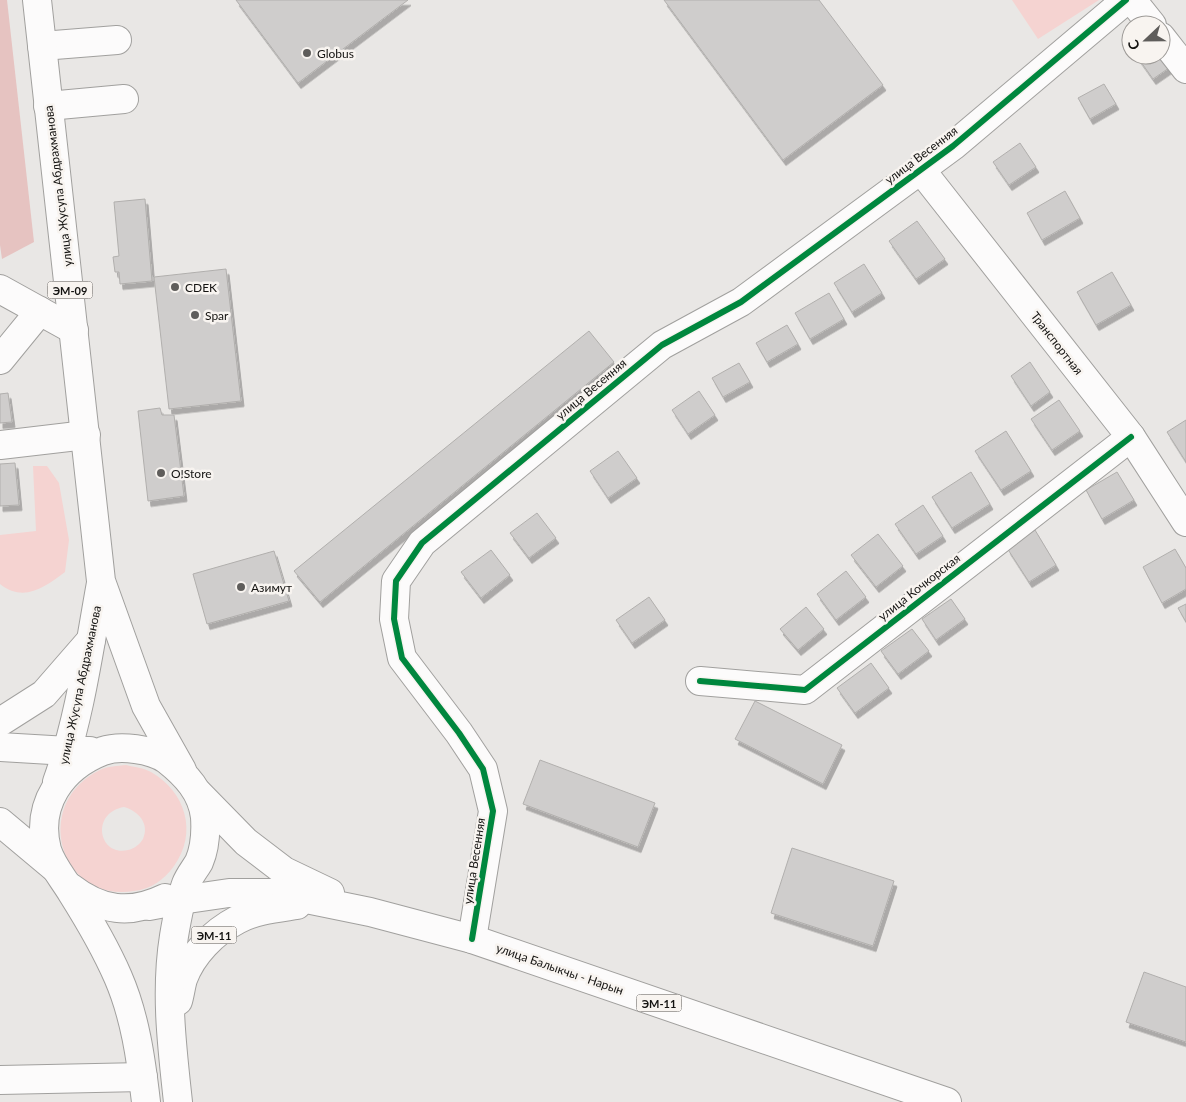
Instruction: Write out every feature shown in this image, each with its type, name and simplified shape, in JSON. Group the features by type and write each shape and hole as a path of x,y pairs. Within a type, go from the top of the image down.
{"main road":[{"name":"улица Жусупа Абдрахманова","path":"36,0 101,581 146,706 190,783"},
{"name":"улица Весенняя","path":"472,939 493,811 483,769 459,733 402,658 394,619 396,581 422,543 662,344 741,302 953,146 1126,0"},
{"path":"1132,0 1144,15"},
{"path":"42,46 117,40"},
{"path":"1171,50 1186,69"},
{"path":"48,106 124,99"},
{"name":"Транспортная","path":"920,170 1131,438 1186,522"},
{"path":"0,289 74,330"},
{"path":"0,360 40,311"},
{"path":"0,445 86,435"},
{"name":"улица Кочкорская","path":"700,681 805,690 1131,438"},
{"name":"улица Жусупа Абдрахманова","path":"55,788 68,752 101,581"},
{"path":"0,722 44,694 91,640"},
{"path":"0,747 68,752 107,750"},
{"name":"ЭМ-11","path":"145,1090 132,1018 119,979 103,944 61,876 47,849 44,828 47,808 55,788 69,771 86,758 107,750 135,748 161,757 190,783 205,815 206,838 199,861 184,890 174,938 170,977 169,1016 178,1102"},
{"name":"улица Балыкчы - Нарын","path":"190,783 246,842 284,871 370,912"},
{"path":"0,822 61,876"},
{"name":"улица Балыкчы - Нарын","path":"61,876 84,898 104,907 126,909 149,906 184,890 229,894 277,892 370,912 472,939 947,1102"},
{"name":"ЭМ-11","path":"171,1034 184,978 196,955 214,935 238,919 267,910 318,901"},
{"path":"0,1080 2,1082 145,1090"}],"shaded area":[{"path":"0,0 7,0 34,242 2,259 0,245"},
{"path":"1012,0 1099,0 1038,39"},
{"path":"33,466 47,466 59,483 69,540 65,572 50,583 26,593 9,590 0,584 0,535 36,531"},
{"path":"126,765 151,772 173,790 185,814 185,840 174,866 161,880 140,890 108,891 87,882 72,867 63,847 61,826 66,805 79,785 100,770","holes":["124,807 134,811 144,823 145,833 143,839 135,847 128,850 118,850 110,847 102,833 106,817 113,811"]}],"building":[{"name":"Globus","path":"236,0 408,0 298,83"},
{"path":"664,0 819,0 883,85 783,160"},
{"path":"1171,58 1179,61 1153,79 1143,65 1171,65"},
{"path":"1104,84 1116,104 1090,119 1078,98"},
{"path":"1020,143 1036,167 1009,185 993,162"},
{"path":"1065,191 1080,218 1042,240 1027,213"},
{"path":"145,199 152,281 120,284 119,272 115,272 113,257 119,256 114,202"},
{"path":"917,221 945,259 916,279 889,241"},
{"path":"864,264 882,293 852,312 834,283"},
{"name":"Spar","path":"226,269 241,401 169,409 154,277"},
{"path":"1112,272 1131,305 1096,325 1077,292"},
{"path":"829,293 844,319 810,339 795,313"},
{"path":"787,325 798,344 767,362 756,343"},
{"path":"589,331 614,362 320,602 294,571"},
{"path":"1030,362 1050,392 1031,406 1011,376"},
{"path":"739,363 750,382 723,397 712,378"},
{"path":"699,391 715,415 688,434 672,410"},
{"path":"8,393 12,422 0,423 0,394"},
{"path":"1059,400 1080,431 1052,450 1031,419"},
{"path":"160,408 162,415 174,415 184,496 148,501 138,411"},
{"path":"1186,420 1186,462 1167,432"},
{"path":"1006,431 1031,471 1001,490 975,451"},
{"path":"618,451 637,478 608,498 590,471"},
{"path":"15,463 19,505 0,506 0,464"},
{"path":"971,472 990,504 952,528 932,497"},
{"path":"1117,472 1134,500 1102,519 1086,490"},
{"path":"923,505 943,536 916,554 895,524"},
{"path":"537,513 556,538 529,558 510,533"},
{"path":"1035,530 1056,565 1029,582 1007,548"},
{"path":"878,534 903,566 876,587 851,555"},
{"path":"1175,549 1186,568 1186,589 1162,603 1143,567"},
{"path":"491,550 510,575 481,598 461,572"},
{"name":"Азимут","path":"274,551 289,601 207,624 193,574"},
{"path":"846,571 866,597 836,620 817,594"},
{"path":"649,597 665,620 632,643 616,620"},
{"path":"951,599 965,619 936,640 922,619"},
{"path":"1186,604 1186,622 1178,608"},
{"path":"806,607 824,629 798,650 780,629"},
{"path":"912,629 929,651 898,674 881,651"},
{"path":"871,663 889,688 855,713 837,688"},
{"path":"755,701 842,745 823,784 735,739"},
{"path":"540,760 655,803 638,847 523,804"},
{"path":"792,848 894,881 873,946 771,913"},
{"path":"1144,972 1186,987 1186,1042 1126,1022"}],"cycle path":[{"path":"472,939 493,811 483,769 459,733 402,658 394,619 396,581 422,543 662,345 741,302 953,146 1126,0"},
{"path":"700,681 805,690 1131,437"}],"place":[{"name":"Globus","path":"307,53"},
{"name":"CDEK","path":"175,287"},
{"name":"Spar","path":"195,315"},
{"name":"O!Store","path":"161,473"},
{"name":"Азимут","path":"241,587"}]}
